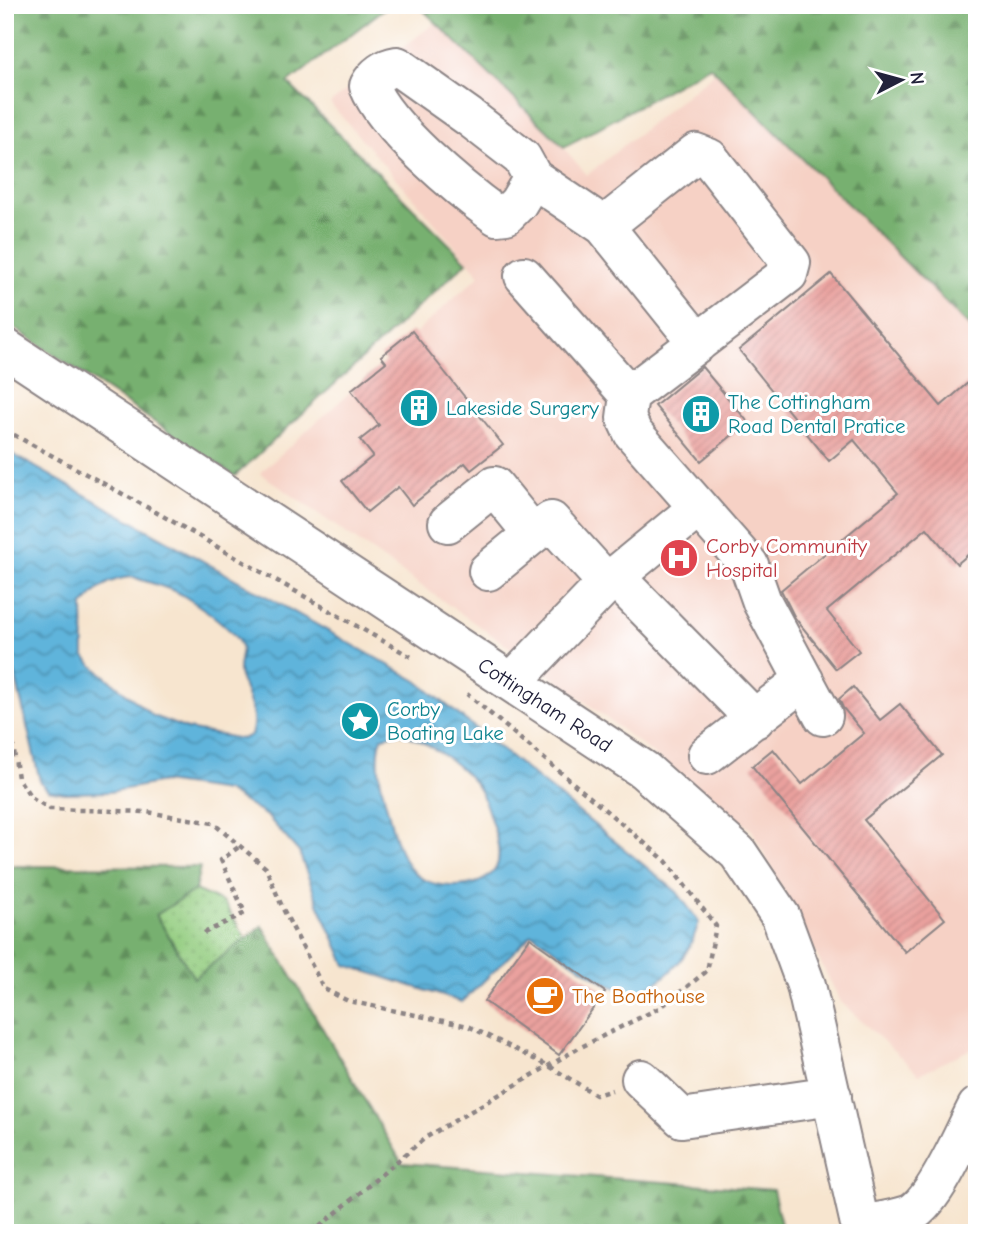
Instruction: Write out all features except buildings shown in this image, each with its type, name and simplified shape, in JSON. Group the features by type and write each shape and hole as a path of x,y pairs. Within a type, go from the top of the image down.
{"street":[{"path":"604,226 696,153 709,158 791,263 788,274 629,395 626,418 633,433 749,565 762,602 823,716"},
{"path":"533,178 604,226 698,343"},
{"path":"524,276 629,395"},
{"name":"Cottingham Road","path":"5,348 644,770 737,853 781,917 806,985 861,1229"},
{"path":"448,523 494,486 533,534"},
{"path":"512,682 611,580 698,508"},
{"path":"488,571 551,521 755,719"},
{"path":"707,755 804,680"},
{"path":"641,1079 682,1118 832,1096"},
{"path":"861,1229 910,1214 923,1203 948,1167 977,1107"}],"path":[{"path":"5,430 154,511 421,663"},
{"path":"312,1233 425,1138 548,1066 661,1007 707,971 716,926 666,861 460,688"},
{"path":"5,693 18,778 30,797 50,809 147,811 213,823 266,868 283,909 324,989 348,1001 468,1026 548,1066 596,1096 641,1079"},
{"path":"204,933 245,913 221,860 240,846"}],"shaded area":[{"name":"Corby Community Hospital","path":"448,13 587,175 746,47 977,318 977,1046 919,1074 841,1002 752,830 562,684 260,473 480,275 330,103"}],"green space":[{"path":"5,5 389,5 288,83 467,262 235,476 5,322"},
{"path":"418,5 977,5 977,334 710,66 564,147"},
{"path":"5,866 200,867 195,890 156,915 194,978 262,926 402,1163 773,1190 783,1233 5,1233"},
{"path":"195,890 224,903 246,939 194,979 156,915"}],"water":[{"name":"Corby Boating Lake","path":"5,450 417,681 677,892 699,922 693,938 682,958 665,976 635,992 621,990 609,984 532,934 462,1002 346,965 299,852 268,817 226,791 163,782 109,792 65,793 48,790 40,781 13,666 5,647","holes":["133,577 184,596 216,618 237,639 242,649 240,677 252,713 251,735 242,739 187,729 153,716 91,664 84,655 83,606 105,585 117,579","399,733 430,746 449,759 474,782 480,792 495,831 499,852 496,868 482,880 462,886 431,883 417,875 404,858 395,838 379,772 382,737"]}],"place":[{"name":"Lakeside Surgery","path":"419,408"},
{"name":"The Cottingham Road Dental Pratice","path":"701,414"},
{"name":"Corby Community Hospital","path":"679,558"},
{"name":"Corby Boating Lake","path":"360,721"},
{"name":"The Boathouse","path":"545,996"}]}
